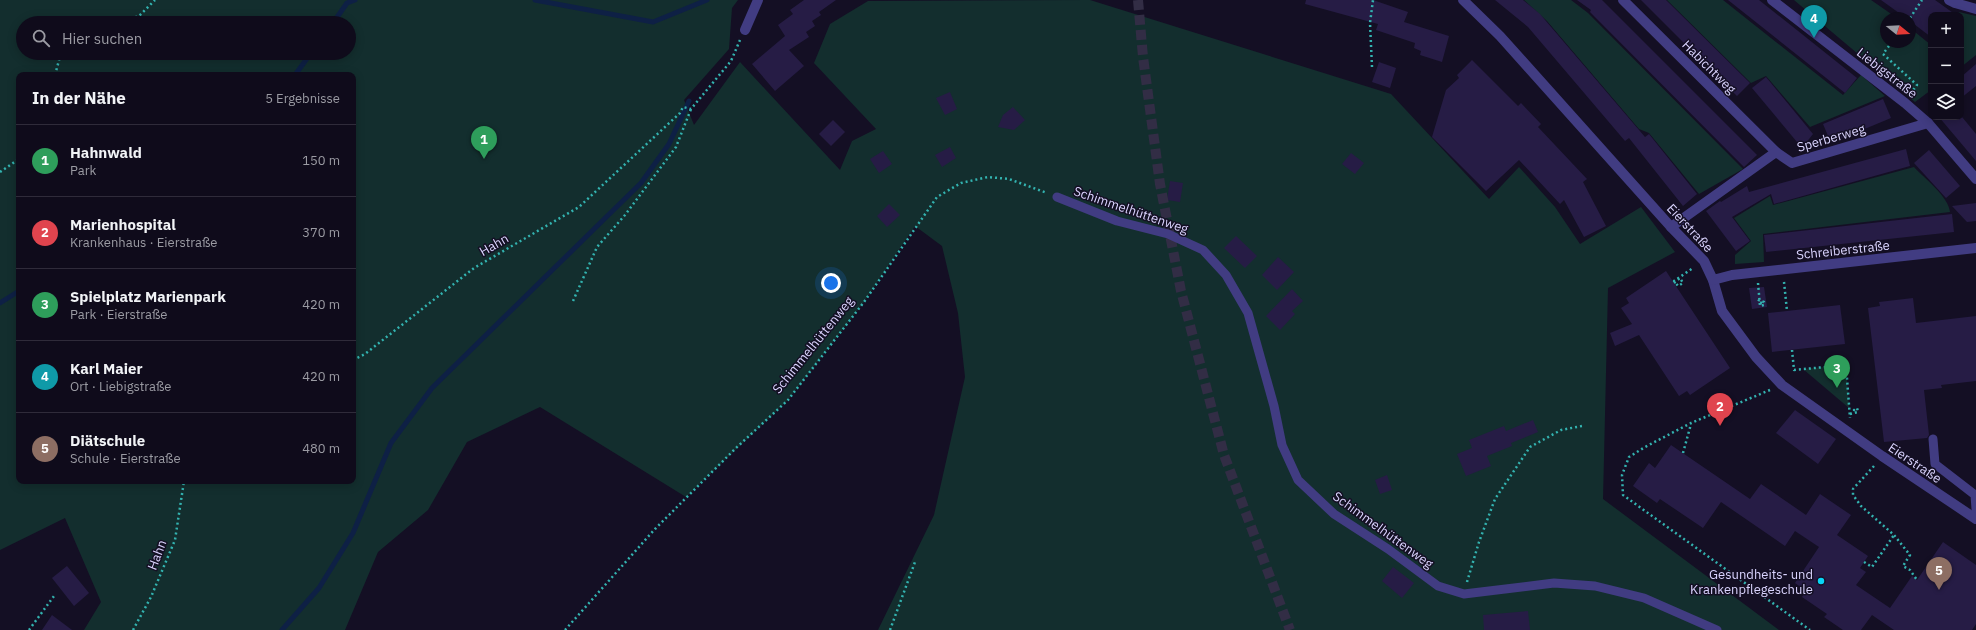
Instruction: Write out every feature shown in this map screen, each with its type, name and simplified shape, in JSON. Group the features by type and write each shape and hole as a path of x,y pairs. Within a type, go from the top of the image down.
{"street":[{"path":"745,30 758,0"},
{"name":"Eierstraße","path":"1463,0 1500,36 1704,262 1713,280 1722,311 1756,357 1782,385 1976,519"},
{"name":"Habichtweg","path":"1623,0 1776,152"},
{"name":"Liebigstraße","path":"1772,0 1905,103 1928,123 1976,179"},
{"path":"1949,0 1976,8"},
{"name":"Sperberweg","path":"1776,152 1792,163 1928,123"},
{"path":"1671,227 1776,152"},
{"name":"Schreiberstraße","path":"1713,280 1732,275 1976,248"}],"lane":[{"name":"Schimmelhüttenweg","path":"1057,197 1117,221 1168,234 1203,250 1226,275 1248,312 1274,406 1282,445 1298,480 1334,514 1388,548 1438,586 1464,594 1554,583 1594,586 1644,598 1717,630"},
{"path":"1933,439 1935,464 1975,495 1976,509"}],"path":[{"path":"139,16 155,0"},
{"path":"1372,67 1370,23 1373,0"},
{"path":"1914,12 1922,0"},
{"path":"573,301 597,248 625,215 676,147 690,109 731,61 745,30"},
{"path":"1888,48 1883,54 1917,85 1905,103"},
{"path":"56,72 60,60"},
{"name":"Hahn","path":"356,358 365,354 474,268 579,207 645,148 680,113 683,106 690,109"},
{"path":"0,172 16,161"},
{"name":"Schimmelhüttenweg","path":"565,630 655,529 736,448 788,400 864,302 937,197 961,183 988,177 1009,180 1057,197"},
{"path":"1757,272 1759,300 1760,306 1764,304 1761,300 1759,300 1758,302 1760,303 1762,303"},
{"path":"1674,283 1680,278 1683,283 1678,286 1674,281 1680,277"},
{"path":"1784,285 1787,311"},
{"path":"1792,350 1795,376"},
{"path":"1794,370 1846,365 1851,434"},
{"path":"1782,385 1692,423 1645,447 1629,457 1622,475 1623,495 1810,630"},
{"path":"1850,414 1856,412"},
{"path":"1683,454 1692,423"},
{"path":"1464,594 1479,542 1495,499 1530,447 1561,430 1582,426"},
{"path":"1870,470 1853,489 1853,495 1861,506 1894,535 1910,555 1903,566 1910,570 1917,580"},
{"name":"Hahn","path":"133,630 152,597 174,540 183,484"},
{"path":"1864,562 1872,567 1894,535"},
{"path":"890,630 915,562"},
{"path":"29,630 54,596"}],"green space":[{"path":"0,0 738,0 732,8 729,49 684,100 694,125 740,62 840,170 852,141 876,129 814,63 830,24 868,1 1090,0 1391,94 1489,199 1519,167 1555,207 1580,244 1641,207 1675,252 1608,288 1603,499 1779,630 878,630 934,515 965,377 958,313 942,246 915,226 864,302 788,400 686,497 540,407 467,442 428,510 378,552 345,630 84,630 101,602 65,518 0,550"},
{"path":"1524,0 1571,0 1588,13 1743,169 1699,194 1649,133 1639,129 1547,21"},
{"path":"1667,0 1723,0 1843,95 1861,75 1885,96 1810,127 1766,76 1751,83"},
{"path":"1794,0 1871,0 1888,12 1880,12 1880,48 1916,48 1916,33 1928,43 1928,92 1915,102"},
{"path":"1964,13 1976,16 1976,55 1964,65"},
{"path":"1914,167 1941,194 1949,206 1950,212 1763,234 1764,262 1735,264 1735,255 1751,241 1734,218 1770,196 1773,205"},
{"path":"1846,365 1849,408 1803,369"}],"building":[{"path":"804,0 836,0 819,12 821,15 812,21 815,26 806,32 809,37 789,50 804,66 775,91 752,64 785,36 778,25 793,14 790,10"},
{"path":"1306,0 1373,0 1408,12 1404,22 1449,36 1442,62 1420,55 1421,51 1414,48 1415,43 1376,30 1378,24 1305,4"},
{"path":"1495,0 1523,0 1540,14 1645,137 1649,134 1697,194 1683,206 1629,138 1625,141 1528,27"},
{"path":"1577,0 1602,0 1757,155 1744,167 1590,12 1591,10"},
{"path":"1641,0 1666,0 1750,83 1737,96"},
{"path":"1728,0 1759,0 1857,78 1845,93"},
{"path":"1881,0 1935,0 1952,12 1928,12 1928,35 1916,26 1916,12 1898,12"},
{"path":"1472,60 1518,106 1521,103 1541,124 1538,127 1587,179 1583,182 1606,226 1584,237 1564,200 1560,204 1519,160 1486,191 1432,137 1446,90 1459,78 1457,75"},
{"path":"1379,62 1396,68 1390,88 1372,82"},
{"path":"1976,64 1976,86 1964,96 1964,84 1964,74"},
{"path":"1766,77 1813,134 1802,148 1752,88"},
{"path":"950,92 957,109 945,115 936,98"},
{"path":"1883,99 1891,118 1831,143 1823,124"},
{"path":"1013,107 1025,120 1014,130 998,127 1003,115"},
{"path":"1964,119 1976,134 1976,161 1942,120"},
{"path":"833,120 845,132 831,146 819,134"},
{"path":"950,147 956,158 942,167 935,155"},
{"path":"1906,149 1910,166 1774,204 1771,194 1732,217 1750,241 1736,251 1706,211 1720,201 1721,202 1747,186 1749,192"},
{"path":"1929,150 1960,186 1946,198 1914,163"},
{"path":"883,151 892,164 879,173 870,159"},
{"path":"1351,153 1364,163 1355,174 1342,164"},
{"path":"1170,181 1183,183 1180,202 1167,200"},
{"path":"1976,203 1976,221 1967,222 1952,206"},
{"path":"889,204 900,215 887,227 877,216"},
{"path":"1952,214 1954,232 1766,252 1764,235"},
{"path":"1236,236 1257,256 1245,268 1224,248"},
{"path":"1278,257 1294,272 1277,290 1262,275"},
{"path":"1666,271 1730,368 1690,395 1687,391 1679,396 1639,335 1615,346 1610,333 1632,324 1621,308 1629,303 1626,298"},
{"path":"1764,287 1767,307 1752,309 1749,288"},
{"path":"1292,289 1303,301 1292,311 1295,314 1280,330 1266,316"},
{"path":"1913,298 1916,323 1976,316 1976,381 1941,385 1942,388 1924,390 1929,435 1927,438 1884,442 1868,308 1880,306 1879,302"},
{"path":"1840,305 1845,344 1772,352 1768,313"},
{"path":"1795,410 1836,439 1818,464 1776,433"},
{"path":"1533,420 1538,432 1511,443 1512,446 1487,456 1491,466 1466,476 1457,454 1472,448 1469,440 1504,426 1506,431"},
{"path":"1671,445 1750,499 1761,484 1806,515 1820,494 1851,515 1837,535 1868,556 1860,568 1866,572 1856,585 1890,608 1912,576 1917,580 1943,542 1976,565 1976,624 1972,630 1894,630 1872,615 1861,630 1843,630 1824,617 1827,614 1802,597 1806,591 1795,583 1819,547 1795,531 1785,546 1721,502 1703,528 1660,499 1657,503 1633,486 1649,463 1655,468"},
{"path":"1387,475 1392,490 1380,494 1375,480"},
{"path":"67,566 89,593 74,606 52,578"},
{"path":"1393,567 1414,583 1402,598 1382,581"},
{"path":"1528,611 1530,630 1484,630 1483,615"},
{"path":"52,615 72,630 42,630"}],"waterway":[{"path":"338,16 347,3 355,0"},
{"path":"535,0 653,22 707,0"},
{"path":"297,72 306,60"},
{"path":"282,630 319,588 353,533 391,443 432,388 641,183 669,144 689,101"},
{"path":"0,303 16,293"}],"tunnel":[{"path":"1138,0 1143,57 1160,184 1181,291 1224,455 1290,630"}],"place":[{"name":"Karl Maier","path":"1814,38"},
{"name":"Hahnwald","path":"484,159"},
{"name":"Spielplatz Marienpark","path":"1837,388"},
{"name":"Marienhospital","path":"1720,426"},
{"name":"Gesundheits- und Krankenpflegeschule","path":"1821,581"},
{"name":"Diätschule","path":"1939,590"}]}
